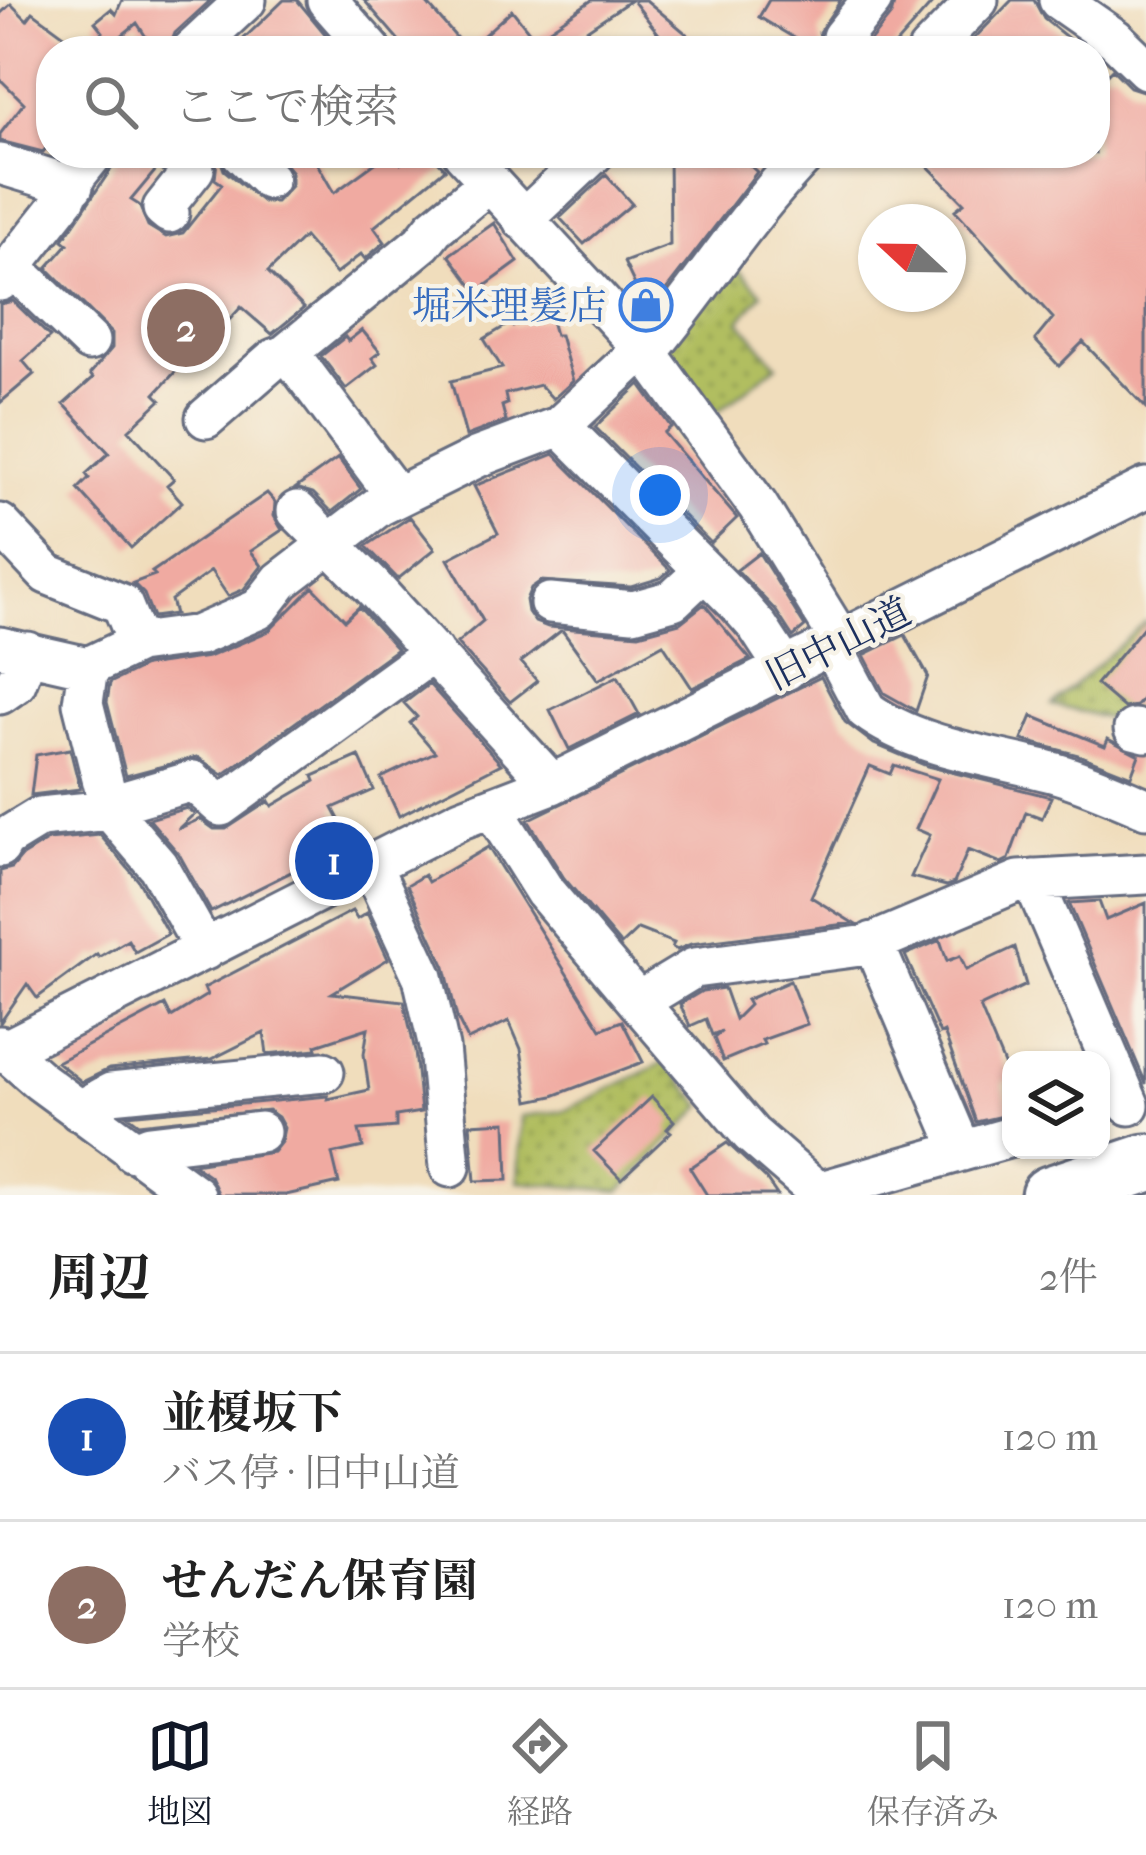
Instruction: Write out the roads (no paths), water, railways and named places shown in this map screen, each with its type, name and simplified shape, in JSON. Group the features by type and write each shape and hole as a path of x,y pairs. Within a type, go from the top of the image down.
{"highway":[{"path":"1049,1195 1146,1163"},
{"path":"1118,1195 1146,1184"}],"street":[{"path":"206,36 246,0"},
{"path":"327,0 359,36"},
{"path":"843,36 872,0"},
{"path":"943,36 978,0"},
{"path":"1059,0 1115,39 1146,69"},
{"path":"1098,0 1146,31"},
{"path":"0,164 36,166"},
{"path":"169,213 163,208 193,168"},
{"path":"477,168 647,353 758,506 837,644 866,710 915,736 1061,775 1146,808"},
{"path":"524,220 578,168"},
{"path":"0,694 16,682 14,649 88,667 138,643 199,635 259,609 271,590 328,543 394,498 478,457 560,426 635,356 647,353 699,271 792,168"},
{"path":"84,169 6,273 89,341"},
{"path":"206,418 490,182"},
{"path":"289,352 394,498"},
{"path":"560,426 758,627 786,670"},
{"name":"旧中山道","path":"2,1050 461,818 524,795 786,670 1146,488"},
{"path":"297,511 433,652 524,795 545,892 751,1134 818,1192 1002,1140"},
{"path":"0,524 47,574 122,604 138,643"},
{"path":"550,603 634,611 673,600 704,571"},
{"path":"2,842 40,817 110,810 121,802 194,781 220,806 433,652"},
{"path":"88,667 83,704 110,810 158,866 205,950"},
{"path":"371,865 423,977 442,1068 450,1167"},
{"path":"638,1001 694,968 873,942 1019,880 1146,874"},
{"path":"1033,880 1125,1106"},
{"path":"873,942 962,1151"},
{"path":"2,1050 195,1195"},
{"path":"79,1111 111,1093 324,1072"},
{"path":"133,1152 151,1145 260,1132"}],"place":[{"name":"堀米理髪店","path":"646,305"},
{"name":"せんだん保育園","path":"186,328"},
{"name":"並榎坂下","path":"334,861"}]}
